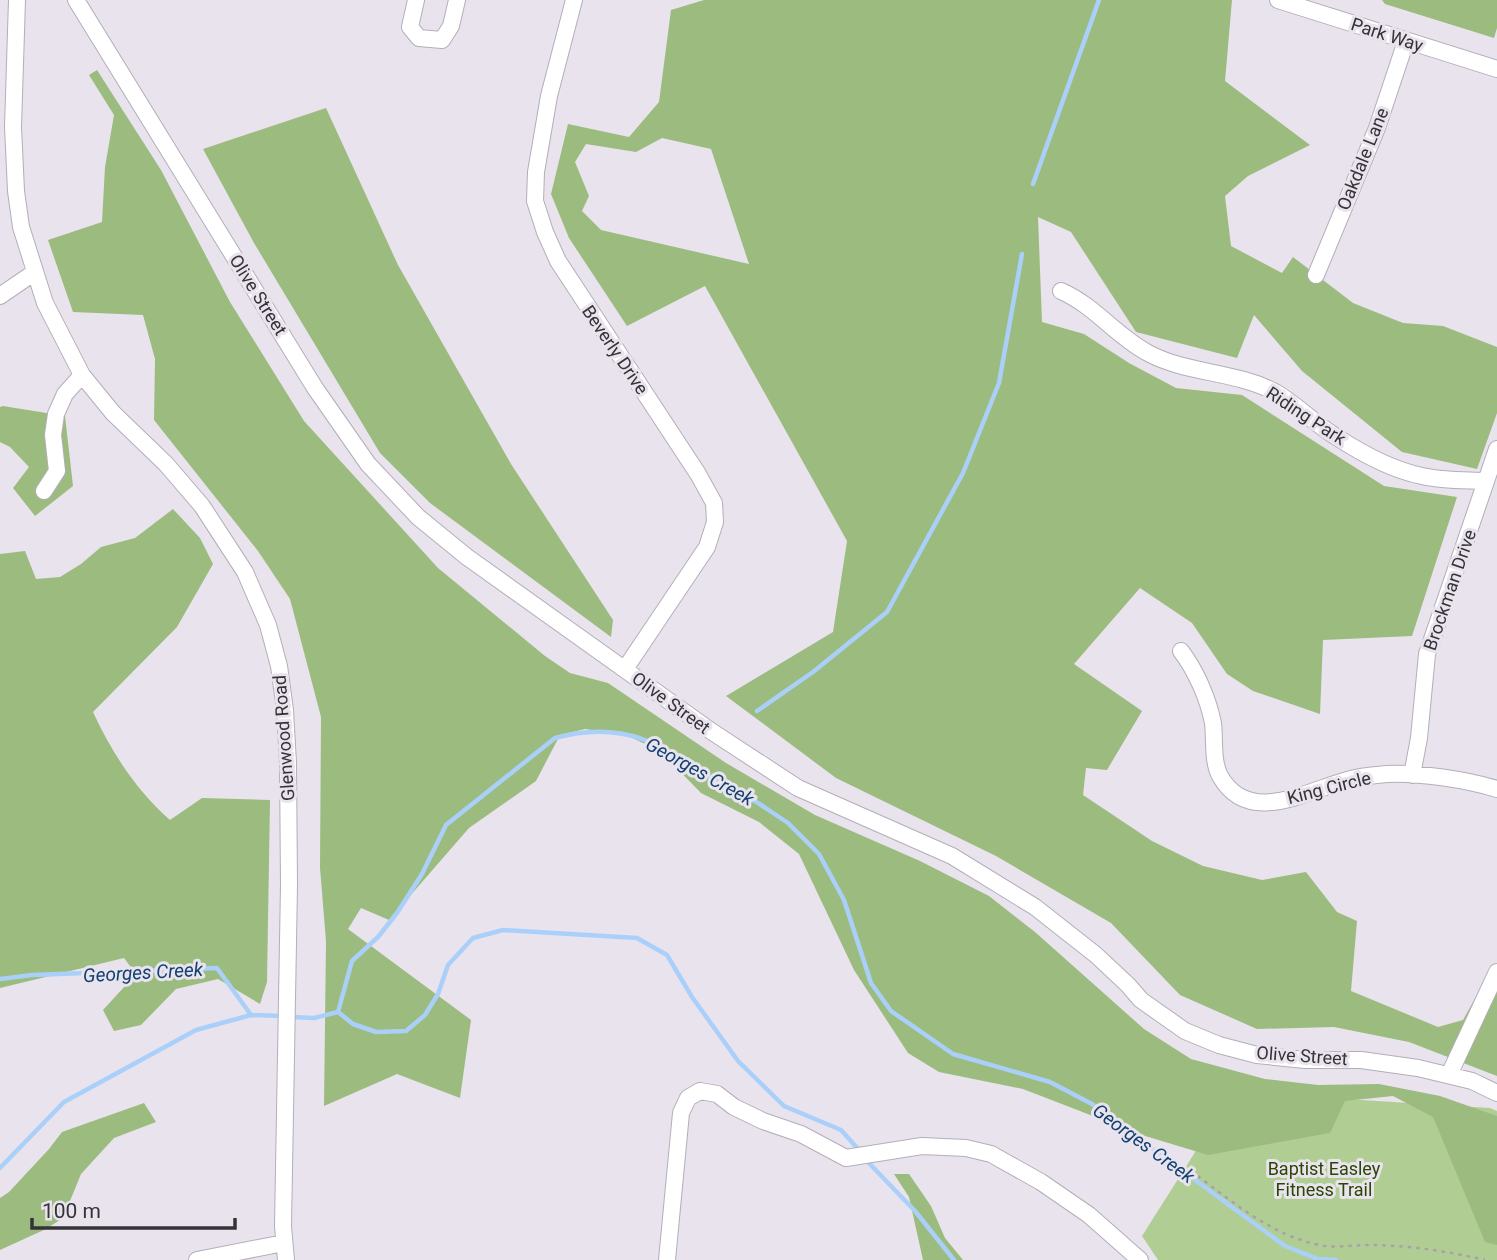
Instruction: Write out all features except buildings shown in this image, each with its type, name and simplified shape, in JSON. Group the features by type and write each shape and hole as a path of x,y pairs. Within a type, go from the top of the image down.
{"street":[{"name":"Glenwood Road","path":"17,0 13,127 16,191 21,227 45,303 82,375 113,413 166,464 202,506 245,572 268,625 279,666 288,763 285,1252"},
{"name":"Olive Street","path":"76,0 315,388 368,464 418,517 467,557 711,732 799,788 952,856 1035,907 1096,955 1141,1000 1185,1031 1219,1045 1257,1055 1361,1060 1418,1068 1472,1081 1497,1093"},
{"path":"416,0 410,27 419,38 442,40 452,26 457,0"},
{"name":"Beverly Drive","path":"574,0 549,96 536,172 535,201 558,261 714,503 715,522 707,547 625,670"},
{"name":"Park Way","path":"1278,0 1497,69"},
{"name":"Oakdale Lane","path":"1316,275 1377,128 1406,41"},
{"path":"0,296 35,272"},
{"name":"Riding Park","path":"1061,291 1077,298 1126,340 1149,354 1171,363 1245,380 1275,393 1334,436 1364,454 1421,476 1486,481"},
{"path":"44,491 57,471 53,435 56,414 65,394 82,375"},
{"name":"Brockman Drive","path":"1412,775 1419,738 1427,654 1497,449"},
{"name":"King Circle","path":"1181,651 1190,663 1210,713 1219,775 1237,795 1264,804 1304,796 1355,778 1389,774 1412,775 1497,789"},
{"path":"1449,1075 1497,972"},
{"path":"667,1260 681,1113 688,1097 700,1091 718,1094 734,1107 763,1121 801,1134 846,1158 922,1146 966,1148 991,1154 1041,1182 1089,1215 1140,1260"},
{"path":"197,1260 285,1252"}],"path":[{"path":"1191,1171 1250,1214 1280,1231 1314,1244 1406,1248 1485,1260"}],"green space":[{"path":"704,0 1232,0 1225,81 1310,145 1248,176 1225,196 1231,246 1282,273 1293,257 1353,303 1403,323 1443,326 1497,347 1497,413 1477,469 1402,452 1302,371 1254,315 1237,358 1136,332 1071,232 1038,217 1042,322 1084,334 1129,363 1176,388 1242,395 1384,486 1457,497 1412,636 1323,640 1320,714 1253,691 1227,674 1192,623 1140,588 1074,664 1142,711 1107,770 1086,768 1083,795 1152,841 1203,866 1262,880 1306,872 1337,912 1357,921 1351,991 1438,1027 1463,1020 1491,970 1497,974 1497,1076 1409,1042 1334,1027 1257,1029 1180,995 1111,923 996,856 836,778 726,696 833,632 847,541 705,286 627,326 569,238 551,194 568,124 629,137 659,102 671,10","holes":["662,138 711,149 749,264 601,230 582,211 589,196 575,162 586,144 636,152"]},
{"path":"1382,0 1497,0 1497,28 1494,38 1385,4"},
{"path":"97,70 161,170 230,302 304,421 438,568 545,656 570,673 608,683 726,763 815,815 920,861 989,896 1035,932 1144,1029 1191,1059 1265,1079 1318,1085 1379,1084 1440,1096 1497,1116 1497,1245 1485,1242 1433,1117 1393,1096 1345,1101 1330,1133 1208,1155 1142,1135 1023,1089 939,1072 908,1053 854,970 799,854 759,822 701,793 660,751 626,735 585,729 560,735 536,781 469,828 389,920 361,908 348,929 471,1020 460,1098 397,1074 324,1106 326,941 320,868 321,717 290,599 258,551 154,420 155,359 143,315 73,312 48,240 102,222 105,167 114,115 89,75"},
{"path":"326,108 398,265 511,464 613,620 611,637 430,503 380,453 254,243 203,149"},
{"path":"0,407 65,416 73,486 35,516 13,488 29,467 10,447 0,442"},
{"path":"173,509 200,538 213,564 177,627 93,712 126,770 146,796 170,820 202,798 270,800 267,982 260,1004 218,979 176,989 141,1025 114,1031 103,1010 136,974 124,958 0,988 0,554 25,551 36,579 60,577 101,547 135,538"},
{"name":"Baptist Easley Fitness Trail","path":"1313,1097 1490,1108 1497,1111 1497,1260 1158,1260 1142,1236 1204,1138"},
{"path":"144,1103 156,1122 114,1138 81,1174 63,1218 46,1229 0,1250 0,1198 9,1192 62,1132"},
{"path":"894,1174 909,1174 931,1206 945,1238 963,1260 923,1260 909,1197"}],"waterway":[{"path":"1033,184 1099,0"},
{"path":"757,711 813,672 887,612 963,473 999,383 1022,254"},
{"name":"Georges Creek","path":"338,1012 352,961 378,937 397,913 422,874 446,825 555,738 584,732 632,736 674,754 738,796 755,801 788,823 819,854 844,900 871,983 891,1011 953,1054 1050,1082 1092,1104 1285,1246 1318,1259 1336,1260"},
{"path":"338,1012 353,1024 376,1032 406,1031 425,1015 438,994 448,965 473,938 503,930 637,938 667,955 692,997 738,1061 784,1106 841,1130 859,1150"},
{"name":"Georges Creek","path":"0,979 32,975 217,968 251,1015"},
{"name":"Georges Creek","path":"290,1017 314,1018 338,1012"},
{"path":"0,1168 64,1102 196,1030 251,1015 282,1016"},
{"path":"866,1160 915,1211 954,1260"}]}
